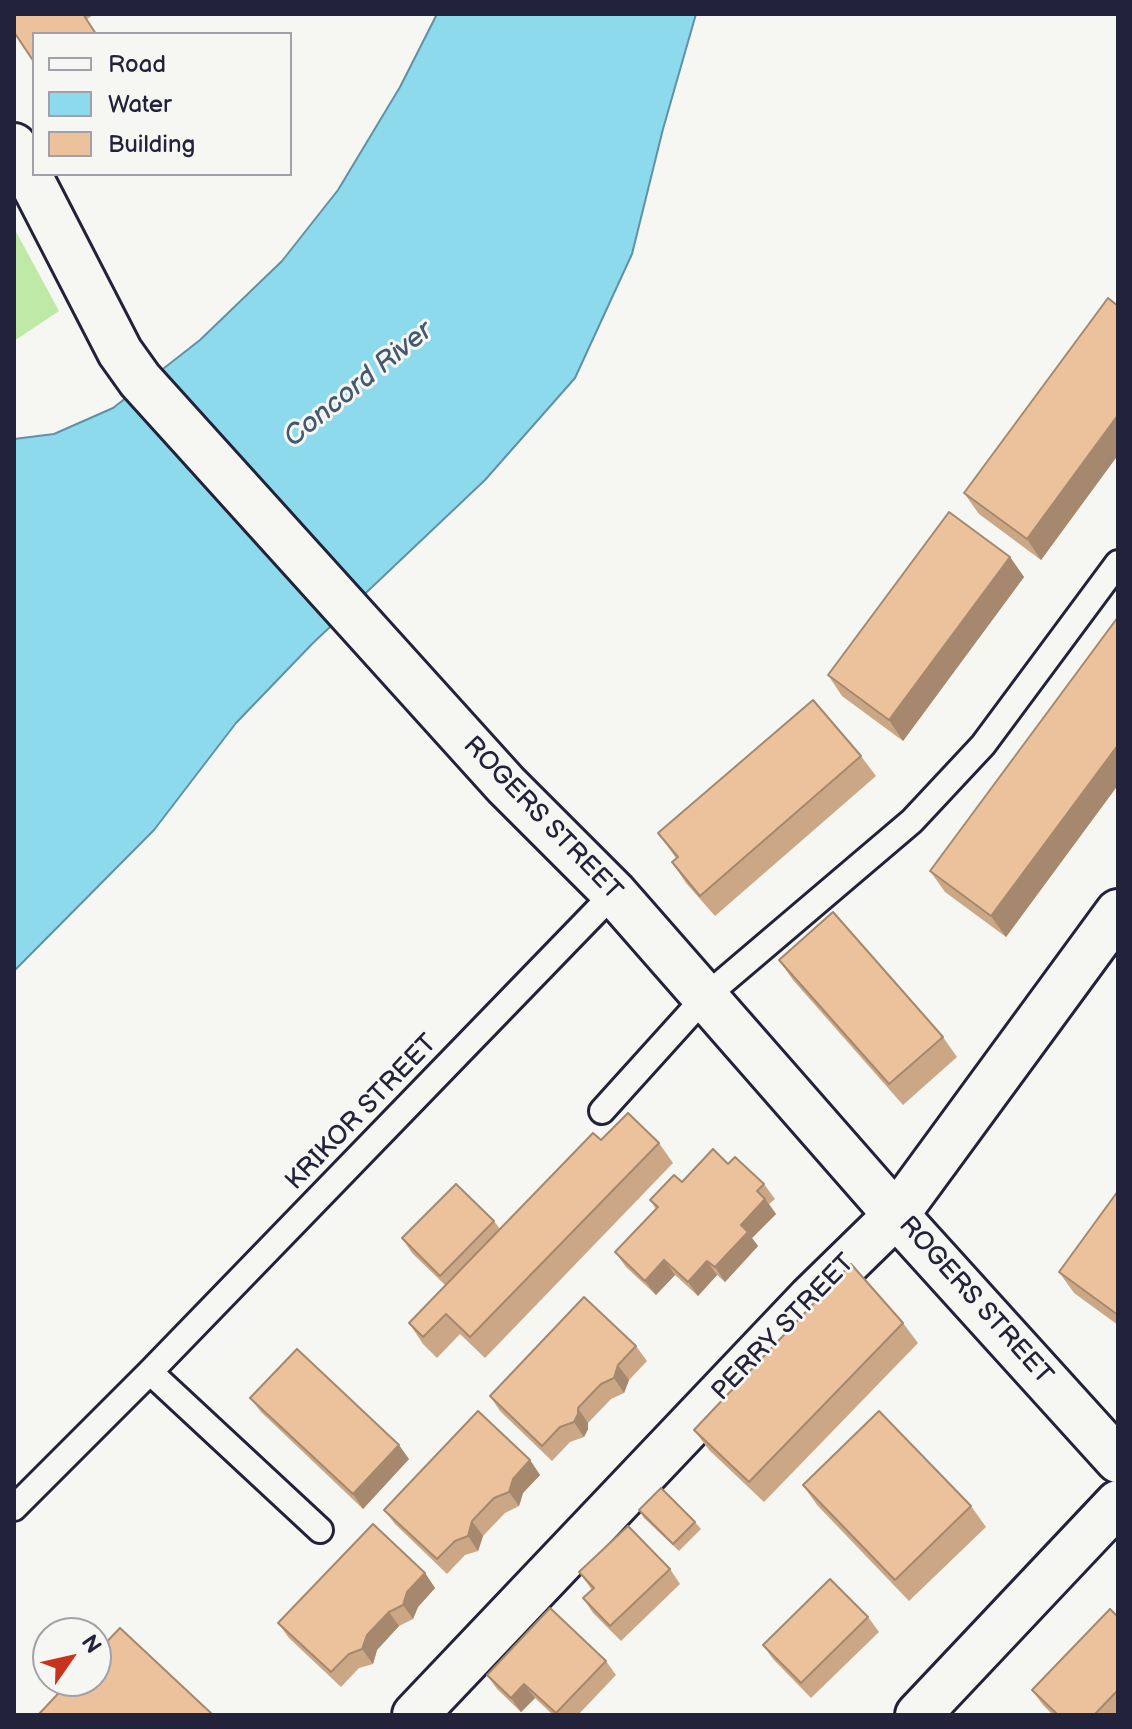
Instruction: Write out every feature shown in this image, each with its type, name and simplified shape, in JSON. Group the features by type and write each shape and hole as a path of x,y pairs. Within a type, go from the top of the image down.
{"street":[{"name":"ROGERS STREET","path":"14,146 120,352 140,380 506,785 614,893 896,1215 1118,1460"},
{"name":"PERRY STREET","path":"415,1715 811,1298 896,1215 1118,912"},
{"path":"918,1715 1118,1503"}],"lane":[{"path":"602,1111 705,997 912,821 983,745 1115,572"},
{"name":"KRIKOR STREET","path":"14,1508 614,893"},
{"path":"150,1372 320,1530"}],"green space":[{"path":"14,228 59,311 14,341"}],"water":[{"name":"Concord River","path":"437,14 696,14 632,254 575,378 485,480 313,643 236,723 154,830 14,971 14,439 54,434 113,408 200,340 282,261 338,190 400,87"}],"building":[{"path":"14,14 83,14 95,32 32,32 32,59 14,32"},
{"path":"1108,298 1118,306 1118,415 1027,539 964,493"},
{"path":"949,512 1010,557 889,720 828,675"},
{"path":"1118,617 1118,745 991,916 930,871"},
{"path":"813,700 861,756 700,896 672,862 678,857 658,833"},
{"path":"833,912 943,1037 889,1084 779,960"},
{"path":"628,1113 659,1143 470,1337 446,1314 423,1337 409,1323 593,1133 601,1140"},
{"path":"713,1149 728,1164 735,1157 764,1184 757,1191 765,1199 741,1225 748,1232 715,1267 707,1261 688,1282 664,1260 645,1281 615,1252 658,1207 650,1200 674,1175 682,1182"},
{"path":"456,1184 494,1221 440,1276 402,1238"},
{"path":"1118,1191 1118,1315 1059,1272"},
{"path":"851,1264 903,1323 749,1482 694,1430"},
{"path":"584,1297 636,1346 618,1365 614,1378 601,1384 578,1408 574,1422 560,1427 542,1446 490,1396"},
{"path":"297,1349 399,1445 353,1494 250,1398"},
{"path":"478,1411 530,1460 513,1479 509,1492 494,1498 472,1521 468,1536 455,1541 437,1559 384,1510"},
{"path":"879,1411 971,1506 895,1580 803,1485"},
{"path":"661,1488 695,1522 673,1544 639,1510"},
{"path":"373,1524 425,1573 407,1592 403,1605 389,1612 367,1635 362,1649 349,1654 331,1672 278,1623"},
{"path":"628,1526 670,1569 610,1626 583,1598 594,1588 579,1572"},
{"path":"830,1579 868,1617 801,1683 763,1645"},
{"path":"550,1608 606,1661 556,1713 524,1684 511,1698 487,1675"},
{"path":"1110,1609 1118,1617 1118,1690 1094,1715 1058,1715 1032,1690"},
{"path":"120,1628 213,1715 38,1715 55,1697 112,1697 112,1636"}]}
